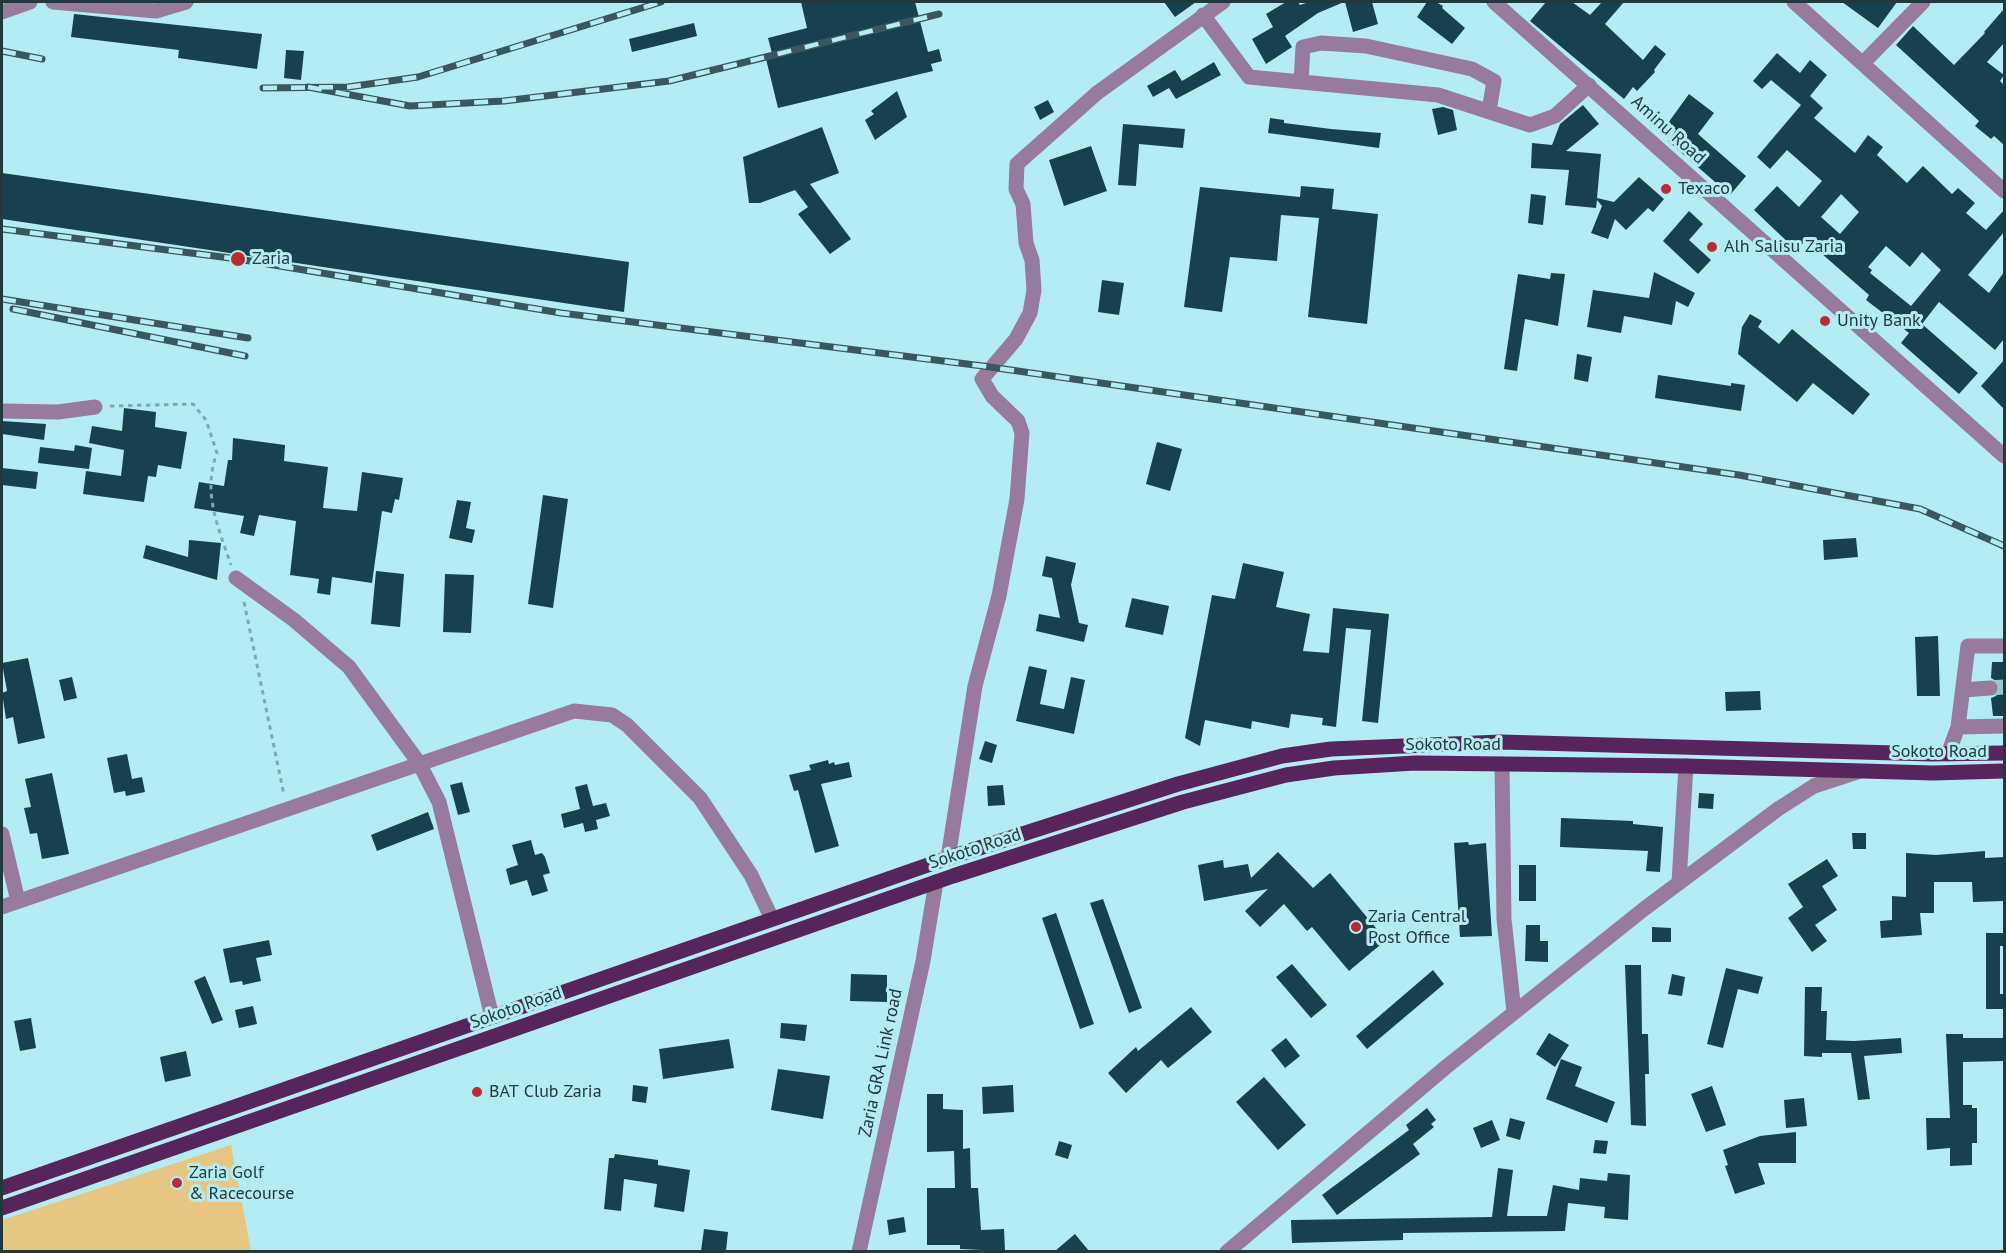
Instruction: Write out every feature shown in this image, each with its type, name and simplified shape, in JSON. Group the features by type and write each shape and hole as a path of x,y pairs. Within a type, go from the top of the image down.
{"main road":[{"name":"Sokoto Road","path":"2,1188 948,858 1229,769 1282,756 1331,749 1501,742 1948,754 2004,753"},
{"name":"Sokoto Road","path":"2,1208 936,882 1183,802 1286,775 1334,768 1415,763 1686,766 1860,771 2004,771"}],"street":[{"path":"2,12 30,2"},
{"path":"52,2 156,11 186,2"},
{"path":"948,858 975,686 999,596 1017,499 1022,433 1018,421 992,396 982,379 1016,339 1030,313 1034,290 1032,260 1026,243 1023,204 1016,189 1017,164 1097,93 1223,2"},
{"name":"Aminu Road","path":"1494,2 2004,456"},
{"path":"1794,2 2004,191"},
{"path":"1863,63 1923,2"},
{"path":"1203,15 1249,77 1438,95 1530,125 1555,116 1588,85"},
{"path":"1301,82 1303,46 1321,43 1366,46 1472,69 1494,81 1489,111"},
{"path":"2,411 58,412 95,407"},
{"path":"236,578 294,620 349,667 419,764 439,802 492,1017"},
{"path":"1948,754 1958,727 1968,646 2004,646"},
{"path":"1963,690 1990,688"},
{"path":"2,907 574,711 612,716 627,725 654,749 700,798 751,875 772,919"},
{"path":"1958,727 2004,726"},
{"path":"1502,764 1504,919 1514,1012"},
{"path":"1679,882 1686,766"},
{"path":"1227,1251 1514,1012 1679,882 1778,809 1814,786 1860,771"},
{"path":"2,834 18,901"},
{"name":"Zaria GRA Link road","path":"859,1251 923,961 936,882"}],"path":[{"path":"95,407 193,404 206,420 217,453 211,469 212,506 248,613 287,809"}],"shaded area":[{"name":"Zaria Golf & Racecourse","path":"231,1145 251,1251 2,1251 2,1220"}],"building":[{"path":"801,2 915,2 928,52 939,49 942,61 931,64 933,71 778,108 766,59 773,57 768,38 807,28"},
{"path":"1164,2 1196,2 1175,17"},
{"path":"1286,2 1298,2 1300,5 1309,2 1344,2 1318,13 1285,36 1292,47 1266,64 1252,39 1273,27 1266,14"},
{"path":"1345,2 1372,2 1378,24 1353,32"},
{"path":"1427,2 1436,2 1443,6 1442,8 1465,28 1452,44 1417,17"},
{"path":"1546,2 1572,2 1590,15 1602,2 1624,2 1605,24 1643,60 1655,45 1666,54 1654,70 1655,72 1637,91 1633,87 1624,99 1530,21"},
{"path":"1842,2 1897,2 1878,28"},
{"path":"2004,9 2004,43 1987,62 2004,75 2000,81 2004,85 2004,145 1994,136 1991,139 1975,126 1979,121 1896,45 1913,26 1954,65 1985,33"},
{"path":"74,14 262,34 257,69 178,58 179,50 71,37"},
{"path":"694,23 697,36 632,52 629,39"},
{"path":"286,50 304,51 301,80 284,78"},
{"path":"1777,53 1800,73 1810,60 1827,75 1810,96 1823,108 1814,118 1855,153 1868,135 1883,147 1877,155 1907,183 1923,166 1952,194 1958,188 1975,203 1966,213 1986,230 2004,210 2004,232 1968,275 1989,293 2004,272 2004,339 1995,350 1939,302 1922,324 1978,373 1959,394 1901,343 1909,333 1866,300 1869,295 1806,240 1796,250 1754,210 1777,186 1799,207 1822,181 1787,150 1770,169 1757,157 1801,105 1771,80 1762,89 1753,81","holes":["1841,194 1859,212 1840,234 1821,217","1886,246 1910,267 1922,252 1941,270 1911,306 1870,273 1872,270 1868,267"]},
{"path":"1214,62 1221,75 1176,99 1169,88 1153,97 1147,86 1175,70 1182,81"},
{"path":"897,91 907,117 875,140 865,120 874,114 871,111"},
{"path":"1689,94 1714,113 1698,134 1746,176 1730,195 1668,141 1676,130 1668,123"},
{"path":"1048,100 1054,112 1040,120 1034,107"},
{"path":"1583,105 1599,124 1566,151 1601,154 1597,198 1614,202 1639,177 1664,199 1653,212 1648,208 1626,230 1615,219 1608,239 1591,233 1602,206 1597,200 1596,208 1565,205 1569,170 1531,168 1532,143 1552,145 1560,124"},
{"path":"1443,107 1453,110 1457,130 1438,135 1432,109"},
{"path":"1270,118 1284,120 1284,123 1381,133 1379,148 1268,133"},
{"path":"1123,124 1185,129 1183,148 1139,144 1136,186 1118,185"},
{"path":"822,127 839,173 810,184 851,239 830,254 798,214 808,207 795,190 760,203 749,203 743,157"},
{"path":"1091,146 1107,191 1064,206 1049,160"},
{"path":"2,173 629,262 624,312 2,219"},
{"path":"1301,186 1334,189 1332,209 1378,214 1367,324 1308,317 1319,218 1281,215 1277,261 1230,257 1222,312 1184,307 1200,187 1300,197"},
{"path":"1531,194 1546,196 1543,225 1528,223"},
{"path":"1689,211 1703,224 1689,240 1711,260 1698,274 1663,241"},
{"path":"1654,272 1695,293 1688,307 1676,301 1672,325 1624,316 1621,333 1587,327 1593,290 1649,298"},
{"path":"1551,273 1565,274 1558,326 1525,319 1517,371 1504,369 1518,274 1550,279"},
{"path":"1102,280 1124,283 1119,315 1098,312"},
{"path":"1750,314 1762,321 1758,327 1779,344 1792,329 1870,394 1853,415 1813,383 1797,402 1738,354 1742,327"},
{"path":"1577,354 1592,357 1588,382 1574,379"},
{"path":"2004,360 2004,409 1981,386"},
{"path":"1658,375 1731,386 1731,383 1745,385 1741,411 1655,398"},
{"path":"124,408 156,412 155,427 187,432 181,469 158,465 156,477 148,476 144,502 83,494 86,471 121,476 124,450 89,443 92,426 122,431"},
{"path":"2,421 46,424 44,440 2,434"},
{"path":"233,438 285,445 284,461 328,467 323,508 357,511 362,472 403,478 399,500 395,499 392,513 382,511 372,583 332,577 330,595 317,593 319,579 290,575 296,521 259,515 254,536 240,533 244,516 194,508 199,482 224,486 228,460 232,460"},
{"path":"1157,442 1182,449 1170,491 1146,484"},
{"path":"75,445 92,448 89,469 38,463 40,447 74,451"},
{"path":"2,468 38,472 36,489 2,485"},
{"path":"543,495 568,499 553,608 528,604"},
{"path":"457,500 471,502 466,528 475,530 472,543 449,538"},
{"path":"1856,538 1858,557 1824,560 1823,540"},
{"path":"189,540 221,543 217,580 143,558 146,545 188,557"},
{"path":"1046,556 1076,563 1071,585 1079,623 1088,625 1084,642 1036,631 1039,614 1060,618 1052,578 1042,576"},
{"path":"1243,563 1284,572 1276,607 1310,614 1303,651 1329,653 1333,608 1389,614 1378,723 1362,721 1371,630 1346,628 1336,727 1322,725 1323,718 1291,714 1289,728 1252,721 1251,729 1205,720 1200,746 1185,738 1212,595 1235,599"},
{"path":"376,571 404,574 400,627 371,624"},
{"path":"445,574 474,575 471,633 443,632"},
{"path":"1132,598 1169,606 1163,635 1125,627"},
{"path":"1938,636 1940,696 1917,696 1915,637"},
{"path":"28,658 45,738 18,744 13,717 6,719 2,693 7,691 2,663"},
{"path":"1992,662 2004,662 2004,716 1993,716 1991,698 1996,696 2000,688 1998,682 1991,678"},
{"path":"1029,666 1047,670 1040,704 1064,709 1071,677 1085,680 1074,734 1016,721"},
{"path":"72,677 77,698 64,701 59,680"},
{"path":"1760,691 1761,710 1726,711 1725,692"},
{"path":"985,741 997,745 992,763 979,759"},
{"path":"127,754 132,779 142,777 145,792 126,796 125,791 114,793 107,758"},
{"path":"828,760 829,764 834,762 835,765 849,762 852,777 821,784 839,846 815,853 798,790 794,791 789,775 811,770 809,765"},
{"path":"52,773 69,854 42,859 37,833 30,834 24,808 31,807 25,779"},
{"path":"462,782 470,812 458,815 450,785"},
{"path":"587,784 593,806 606,803 610,816 596,820 598,829 585,832 583,823 564,828 561,814 580,809 575,787"},
{"path":"1003,785 1005,805 988,806 987,786"},
{"path":"1699,793 1714,794 1713,809 1698,808"},
{"path":"428,812 434,829 377,851 371,835"},
{"path":"1561,818 1633,821 1633,824 1663,827 1660,872 1646,871 1648,851 1560,847"},
{"path":"1852,833 1866,833 1866,849 1853,849"},
{"path":"531,840 535,855 542,853 550,873 543,875 548,891 532,896 527,880 510,885 506,869 518,865 512,845"},
{"path":"1468,842 1469,845 1486,843 1492,936 1460,937 1454,843"},
{"path":"1985,851 1985,858 2004,857 2004,901 1973,902 1972,882 1934,882 1934,913 1920,913 1922,935 1881,938 1880,921 1892,920 1892,896 1906,897 1906,853 1936,855"},
{"path":"1278,852 1313,888 1330,873 1386,940 1349,971 1312,927 1307,931 1284,904 1260,927 1245,911 1268,889 1204,901 1198,865 1223,860 1224,868 1248,864 1251,878"},
{"path":"1827,859 1838,876 1822,886 1837,910 1815,925 1827,941 1812,952 1788,918 1803,907 1788,884"},
{"path":"1519,865 1536,865 1536,901 1519,901"},
{"path":"1103,899 1142,1008 1129,1013 1090,903"},
{"path":"1056,913 1094,1024 1080,1029 1042,918"},
{"path":"1526,925 1540,925 1540,941 1548,941 1548,962 1525,961"},
{"path":"1652,927 1671,928 1671,942 1652,942"},
{"path":"1986,933 2004,933 2004,946 2000,946 2000,994 2004,994 2004,1009 1986,1009"},
{"path":"269,940 272,955 256,958 261,981 243,985 242,981 230,983 223,949"},
{"path":"1292,964 1327,1005 1311,1018 1276,977"},
{"path":"1625,965 1641,965 1642,1034 1648,1034 1649,1074 1645,1074 1646,1126 1631,1125"},
{"path":"1726,968 1763,977 1758,994 1738,989 1723,1048 1707,1044"},
{"path":"1433,970 1444,984 1367,1049 1356,1036"},
{"path":"851,974 887,975 887,1002 850,1001"},
{"path":"1672,974 1685,977 1682,996 1668,994"},
{"path":"205,976 223,1020 212,1024 194,981"},
{"path":"1805,987 1822,987 1821,1011 1827,1011 1826,1040 1901,1038 1902,1053 1864,1056 1870,1099 1858,1100 1851,1053 1822,1053 1822,1057 1804,1056"},
{"path":"253,1006 257,1024 239,1028 235,1010"},
{"path":"1191,1007 1212,1032 1168,1068 1161,1060 1126,1093 1108,1073 1136,1047 1138,1051"},
{"path":"31,1018 36,1048 20,1051 14,1021"},
{"path":"781,1023 807,1025 805,1041 780,1038"},
{"path":"1549,1033 1569,1045 1555,1067 1536,1054"},
{"path":"1946,1034 1963,1034 1963,1038 2004,1038 2004,1061 1963,1062 1963,1105 1972,1105 1972,1108 1977,1108 1977,1143 1972,1143 1972,1165 1950,1166 1950,1148 1927,1150 1926,1118 1950,1118"},
{"path":"1286,1038 1300,1056 1285,1068 1271,1050"},
{"path":"729,1039 734,1068 663,1079 659,1049"},
{"path":"186,1051 191,1076 165,1082 160,1057"},
{"path":"1561,1059 1582,1067 1575,1086 1615,1102 1607,1123 1546,1099"},
{"path":"778,1069 830,1076 823,1119 771,1110"},
{"path":"1264,1077 1306,1125 1278,1150 1236,1102"},
{"path":"633,1085 648,1087 646,1103 632,1101"},
{"path":"1013,1085 1014,1112 983,1114 982,1087"},
{"path":"1712,1086 1726,1125 1706,1132 1691,1094"},
{"path":"927,1094 943,1094 943,1109 963,1110 963,1149 970,1148 971,1188 978,1188 981,1230 1004,1229 1005,1251 960,1249 960,1245 927,1245 927,1188 955,1188 954,1151 927,1152"},
{"path":"1804,1098 1807,1126 1786,1128 1784,1100"},
{"path":"1427,1108 1436,1120 1431,1124 1434,1127 1413,1144 1420,1154 1337,1215 1322,1195 1409,1130 1406,1125"},
{"path":"1510,1118 1525,1122 1520,1140 1506,1136"},
{"path":"1492,1120 1500,1140 1481,1148 1473,1128"},
{"path":"1796,1132 1796,1163 1758,1163 1765,1184 1735,1194 1725,1166 1728,1165 1723,1150 1760,1136"},
{"path":"1595,1140 1608,1141 1606,1154 1593,1153"},
{"path":"1059,1141 1072,1145 1068,1159 1055,1155"},
{"path":"615,1154 658,1160 658,1165 690,1170 684,1212 654,1207 657,1184 624,1179 621,1211 604,1209 609,1158 614,1158"},
{"path":"1498,1168 1513,1170 1507,1216 1547,1216 1553,1185 1579,1190 1580,1178 1607,1181 1608,1173 1630,1175 1628,1220 1604,1218 1605,1207 1568,1203 1565,1231 1403,1233 1403,1240 1292,1243 1291,1220 1492,1217"},
{"path":"904,1217 906,1232 889,1235 887,1220"},
{"path":"704,1229 728,1232 726,1251 701,1251"},
{"path":"1075,1234 1089,1251 1055,1251"}],"tunnel":[{"path":"1990,688 2004,687"}],"railway":[{"path":"263,88 348,87 418,77 661,2"},
{"path":"308,87 410,106 504,101 669,81 939,14"},
{"path":"2,51 42,59"},
{"path":"2,229 238,259 561,313 983,366 1739,475 1920,509 2004,546"},
{"path":"2,299 248,338"},
{"path":"13,309 245,356"}],"place":[{"name":"Texaco","path":"1666,189"},
{"name":"Alh Salisu Zaria","path":"1712,247"},
{"name":"Zaria","path":"238,259"},
{"name":"Unity Bank","path":"1825,321"},
{"name":"Zaria Central Post Office","path":"1356,927"},
{"name":"BAT Club Zaria","path":"477,1092"},
{"name":"Zaria Golf & Racecourse","path":"177,1183"}]}
